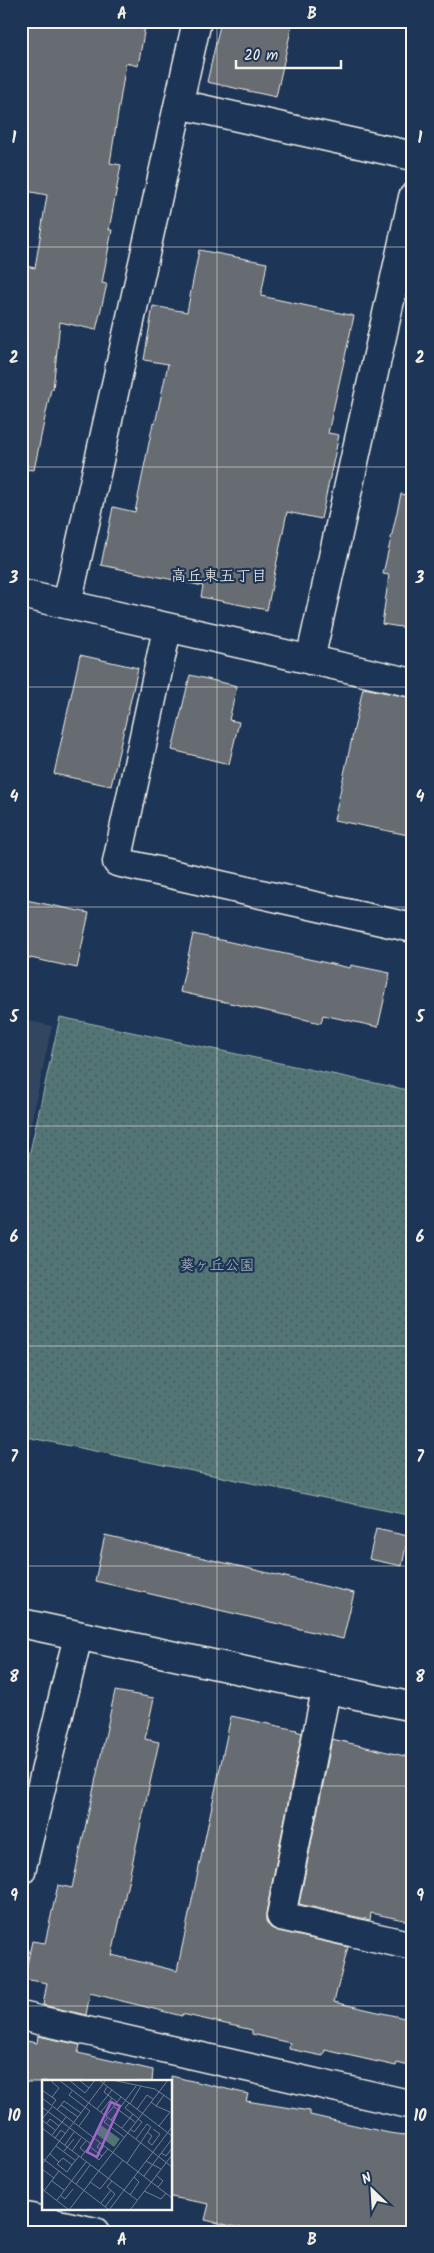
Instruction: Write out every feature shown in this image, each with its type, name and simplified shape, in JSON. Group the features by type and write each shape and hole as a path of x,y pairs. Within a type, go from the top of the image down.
{"street":[{"path":"67,604 198,21"},
{"path":"179,104 413,156"},
{"path":"310,660 413,197"},
{"path":"21,594 167,629 413,683"},
{"path":"167,629 117,862 413,928"},
{"path":"21,1623 326,1690 413,1707"},
{"path":"21,1872 78,1636"},
{"path":"326,1690 281,1916 413,1946"},
{"path":"21,2016 413,2106"},
{"path":"21,2216 95,2232"}],"shaded area":[{"path":"21,1019 52,1026 21,1169"}],"green space":[{"name":"葵ヶ丘公園","path":"60,1017 413,1091 413,1516 21,1436 21,1192"}],"building":[{"path":"21,21 115,21 145,27 138,66 126,63 110,163 121,165 109,230 112,230 102,283 107,284 96,330 60,322 53,389 51,389 34,470 21,469 21,265 35,268 47,195 21,190"},
{"path":"221,21 293,21 276,97 207,82"},
{"path":"199,250 267,263 261,296 354,316 328,433 339,435 321,519 287,512 267,610 201,597 203,586 101,565 113,507 135,512 153,423 155,424 168,364 144,360 153,306 187,312"},
{"path":"401,494 413,496 413,629 382,624 389,575 383,574"},
{"path":"80,655 138,668 111,786 54,774"},
{"path":"190,675 237,686 229,720 239,722 229,764 172,750"},
{"path":"363,688 413,698 413,836 334,820"},
{"path":"21,899 89,913 77,968 21,956"},
{"path":"193,934 350,968 351,965 390,973 378,1027 323,1015 321,1023 180,992"},
{"path":"376,1529 408,1536 402,1566 369,1559"},
{"path":"105,1535 354,1593 343,1639 95,1581"},
{"path":"115,1691 154,1698 145,1739 159,1742 112,1955 177,1971 231,1716 297,1730 302,1733 266,1913 266,1921 271,1928 278,1931 348,1947 334,2002 413,2020 413,2067 397,2063 396,2066 325,2050 323,2056 289,2049 290,2043 252,2034 252,2030 182,2014 182,2016 90,1993 86,2015 43,2005 47,1983 24,1979 32,1941 45,1943 58,1885 72,1888"},
{"path":"332,1739 413,1758 413,1922 371,1913 370,1920 299,1904"},
{"path":"38,2036 80,2045 78,2053 153,2070 152,2080 42,2080 42,2082 21,2082 21,2040 37,2043"},
{"path":"171,2076 248,2094 246,2101 310,2111 310,2115 389,2133 413,2136 413,2232 258,2232 205,2220 209,2204 172,2197"}],"district":[{"name":"高丘東五丁目","path":"219,576"}]}
